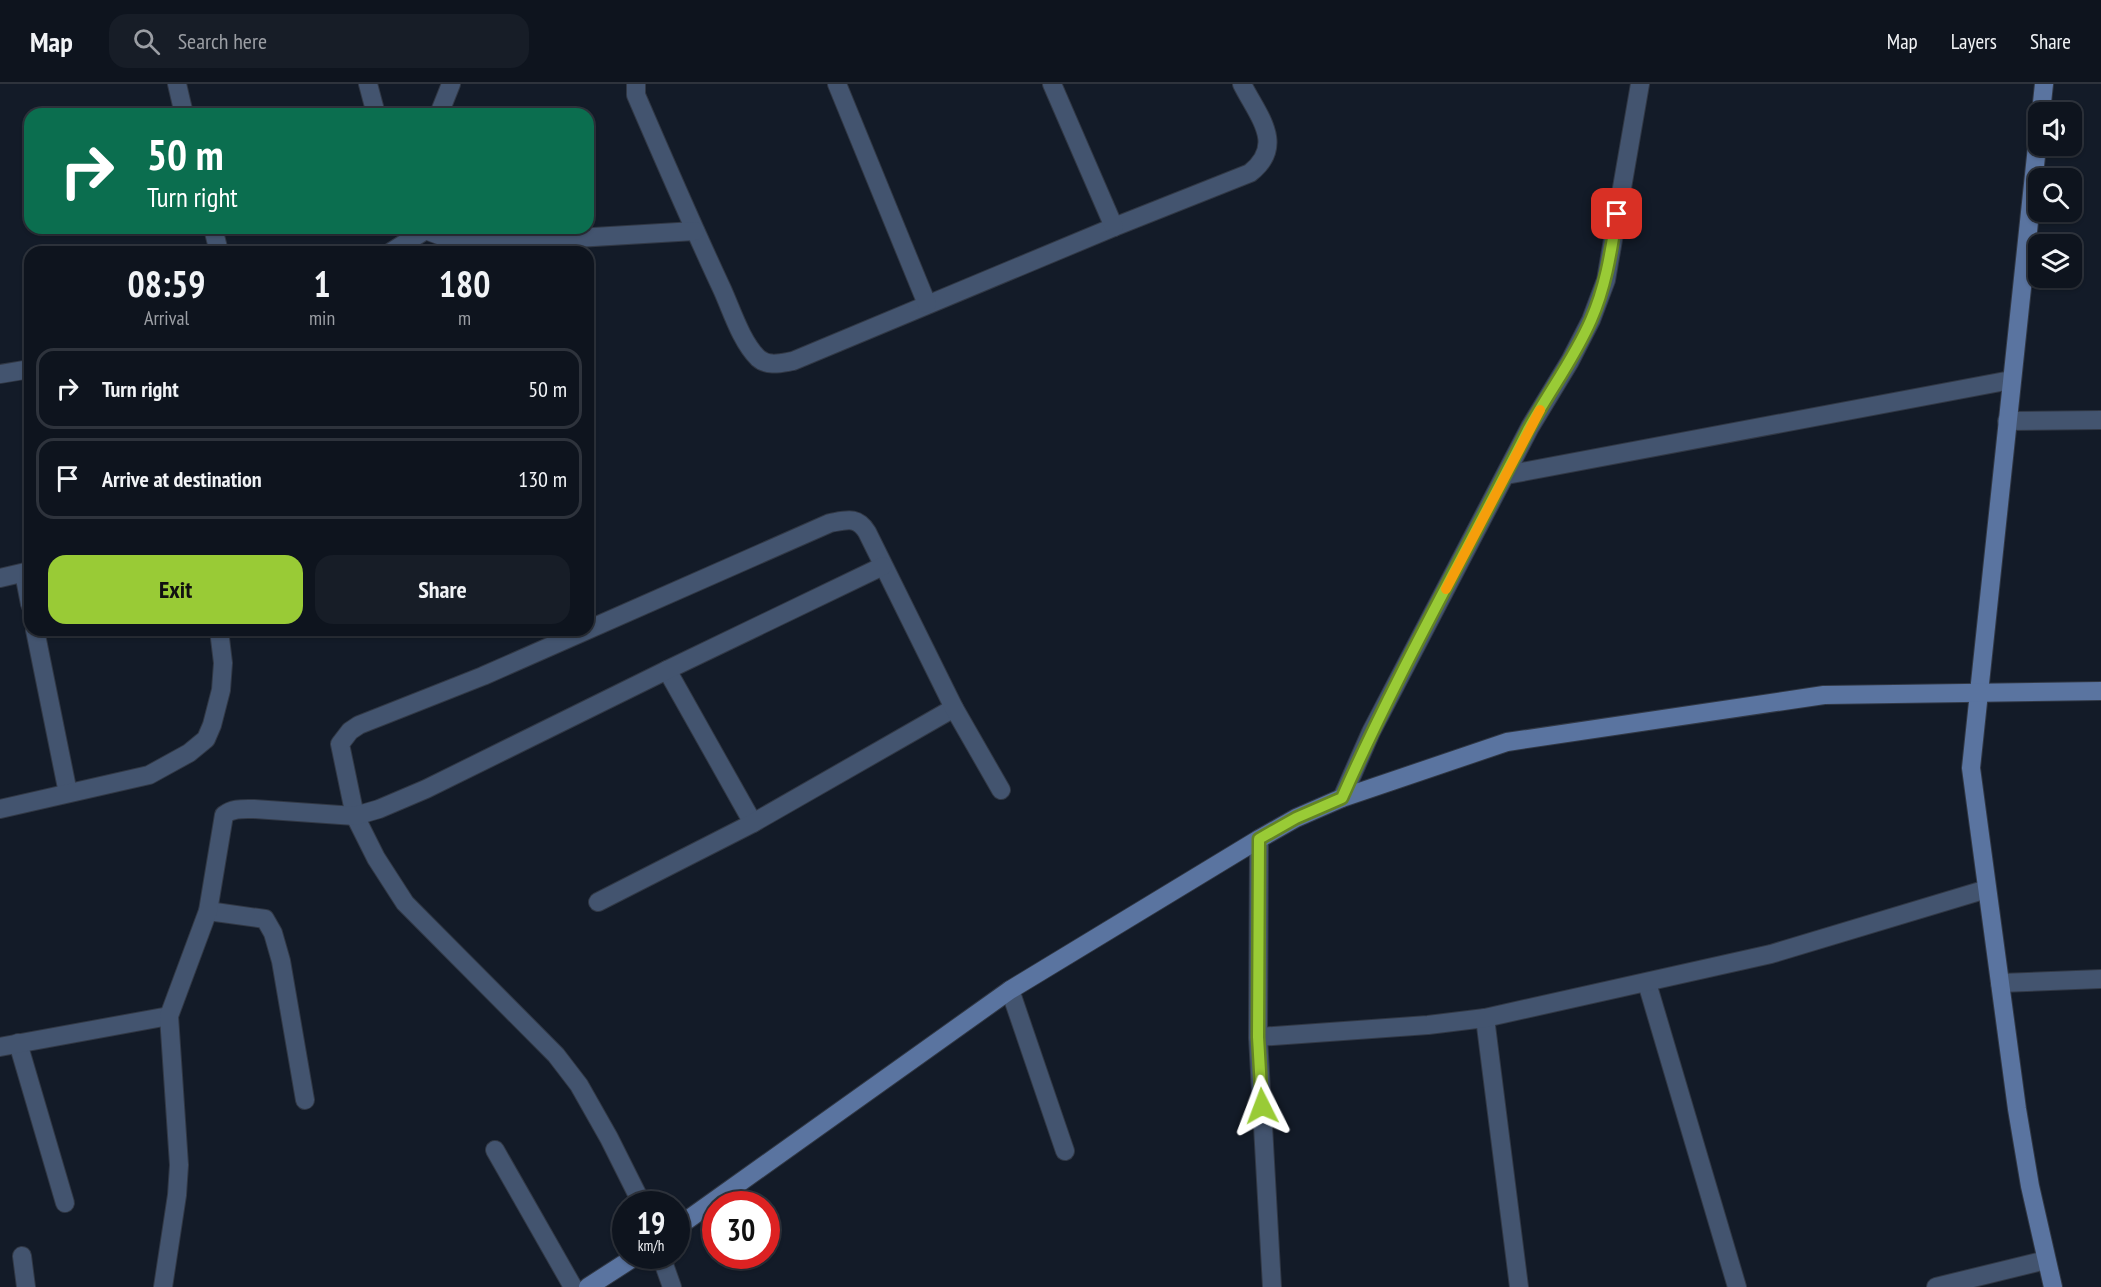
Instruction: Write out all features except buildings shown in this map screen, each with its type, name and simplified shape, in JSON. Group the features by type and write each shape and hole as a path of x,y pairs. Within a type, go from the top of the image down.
{"street":[{"path":"177,84 183,108"},
{"path":"368,84 374,108"},
{"path":"441,108 451,84"},
{"path":"636,84 636,95 695,231 745,339 757,357 765,363 793,361 1114,226 1250,173 1259,166 1269,145 1267,134 1242,84"},
{"path":"837,84 927,304"},
{"path":"1052,84 1114,226"},
{"path":"1342,798 1371,732 1530,427 1591,320 1606,280 1640,84"},
{"path":"2042,102 2044,84"},
{"path":"2036,156 1971,768 2017,1109 2053,1287"},
{"path":"436,234 455,241 493,243 695,231"},
{"path":"399,246 415,234"},
{"path":"0,375 24,370"},
{"path":"1506,475 2011,380"},
{"path":"2007,421 2101,420"},
{"path":"594,627 830,523 852,519 859,522 867,532 954,708 1000,790"},
{"path":"163,1287 177,1195 179,1164 169,1016 208,911 224,815 229,811 254,809 356,816 380,809 426,789 883,566"},
{"path":"0,578 24,573"},
{"path":"36,636 68,793"},
{"path":"0,809 149,775 189,753 206,739 212,726 221,690 223,663 220,636"},
{"path":"574,636 483,676 359,724 350,730 340,744 356,816 380,866 405,903 533,1030 579,1084 635,1191"},
{"path":"666,670 753,823"},
{"path":"690,1218 1010,990 1259,839 1296,818 1342,798 1507,742 1824,695 2101,691"},
{"path":"598,902 753,823 954,708"},
{"path":"1259,839 1258,1037 1272,1287"},
{"path":"1258,1037 1428,1025 1485,1018 1771,954 1987,889"},
{"path":"208,911 265,919 270,924 281,961 305,1100"},
{"path":"2000,982 2101,979"},
{"path":"1647,982 1737,1287"},
{"path":"1010,990 1065,1151"},
{"path":"0,1047 169,1016"},
{"path":"1485,1018 1519,1287"},
{"path":"18,1043 65,1203"},
{"path":"495,1150 573,1287"},
{"path":"22,1256 26,1287"},
{"path":"1936,1287 2046,1260"},
{"path":"588,1287 616,1269"},
{"path":"666,1269 672,1287"}],"slow traffic":[{"path":"1446,589 1540,410"}],"route":[{"path":"1262,1106 1258,1037 1259,839 1296,818 1342,798 1371,732 1530,427 1591,320 1606,280 1617,214"}]}
